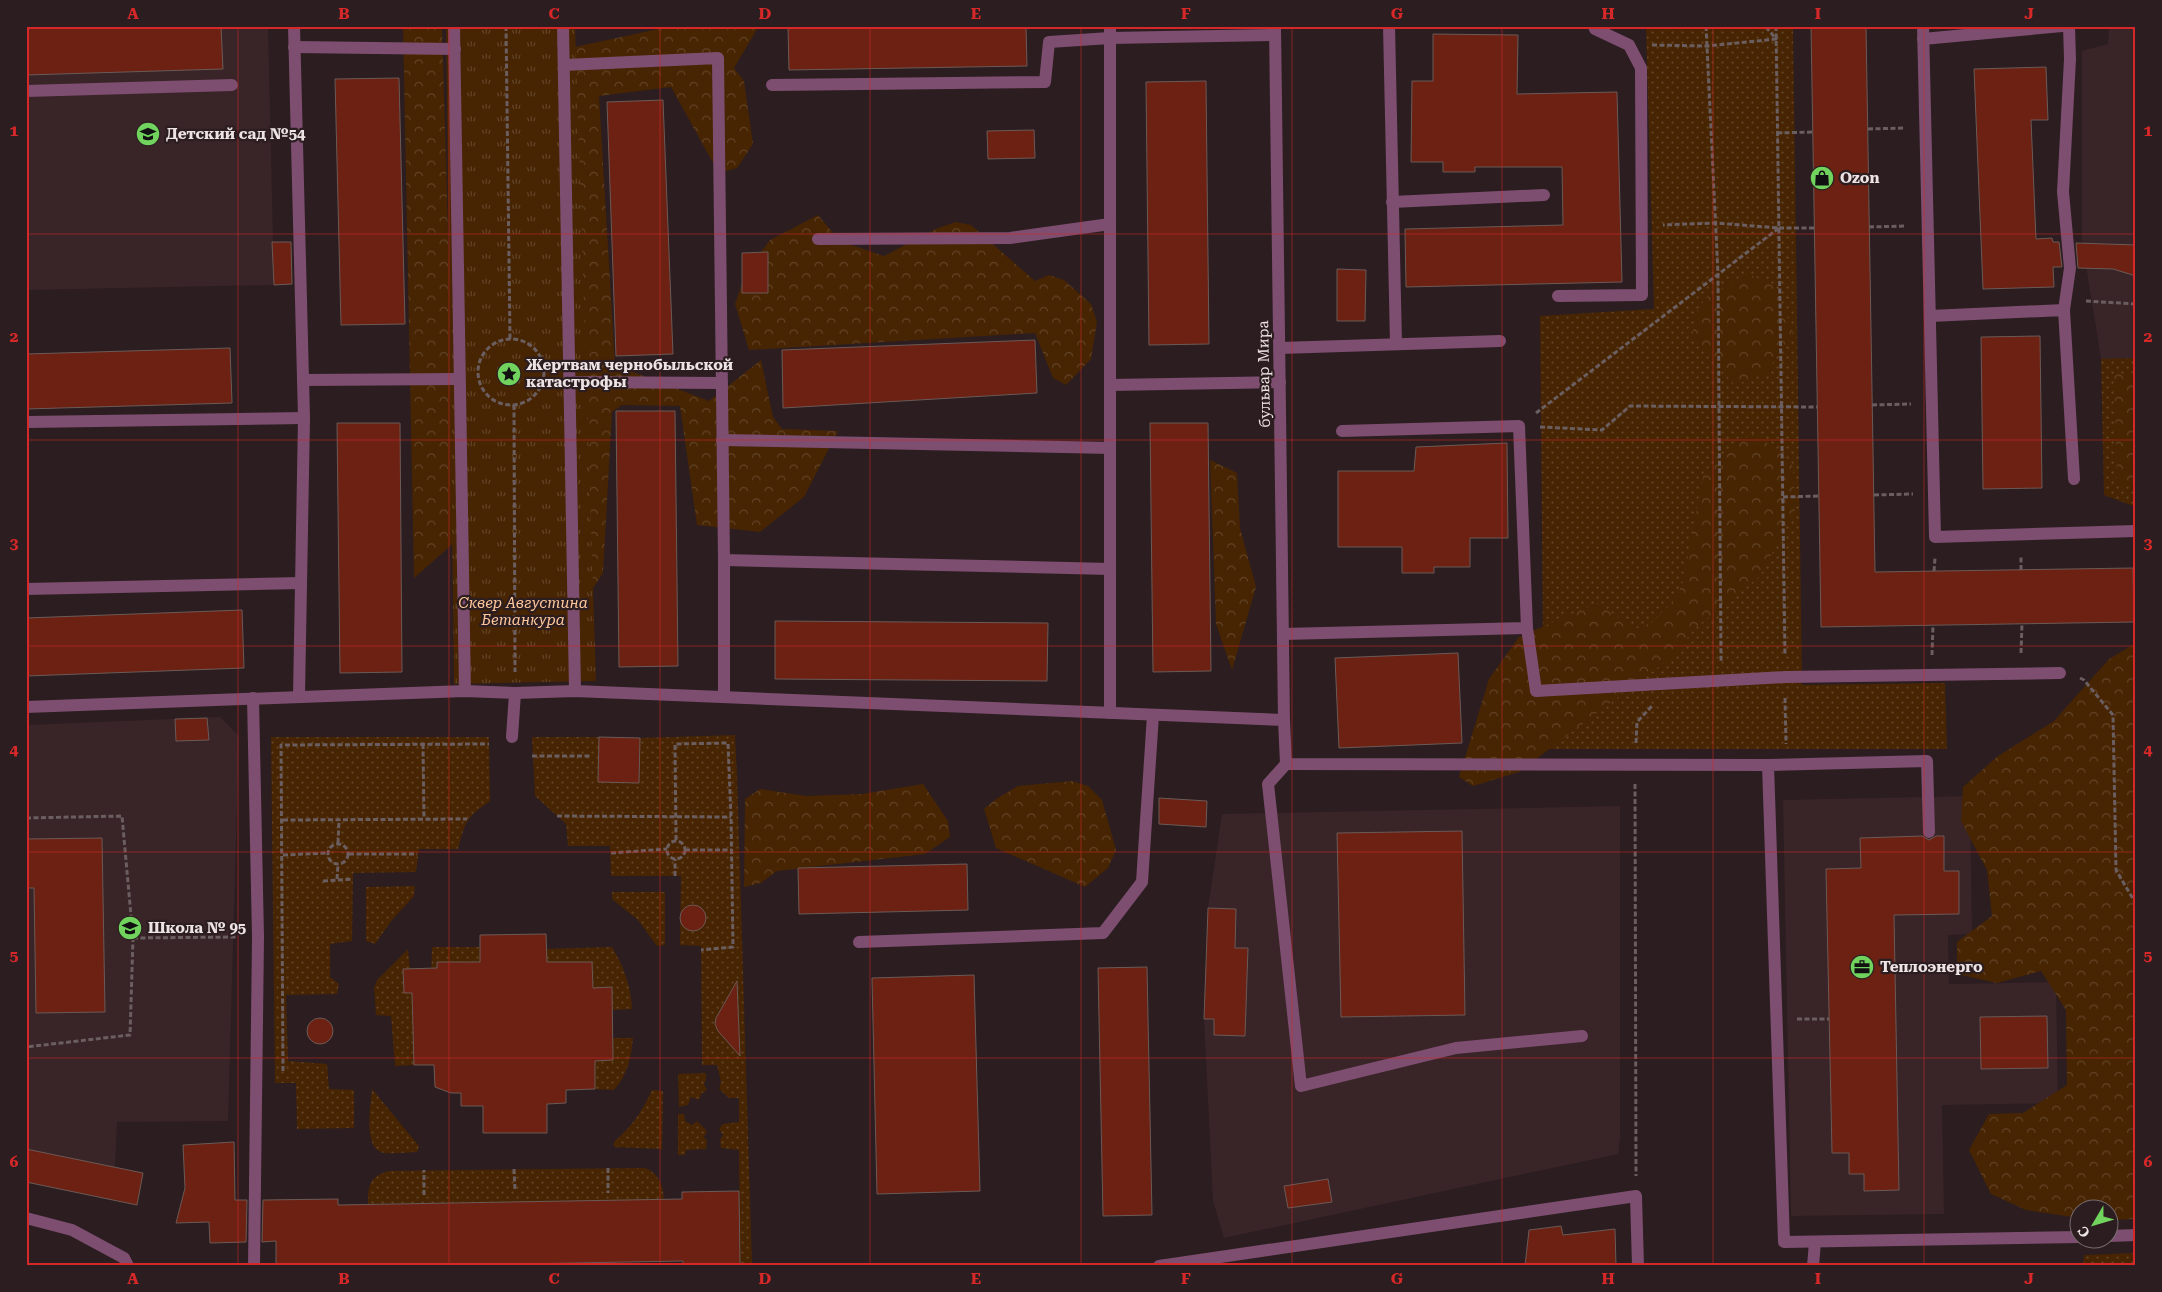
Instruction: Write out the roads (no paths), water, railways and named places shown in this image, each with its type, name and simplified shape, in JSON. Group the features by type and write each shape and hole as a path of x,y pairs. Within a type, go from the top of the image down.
{"street":[{"path":"294,26 304,418 299,696"},
{"path":"454,26 465,691"},
{"path":"563,26 575,691"},
{"path":"1389,26 1396,344"},
{"path":"1558,296 1642,295 1641,68 1629,44 1595,29 1594,26"},
{"path":"2062,26 1923,33 1935,537 2136,532"},
{"path":"2069,26 2070,59 2063,192 2070,268 2064,304 2074,480"},
{"path":"772,85 1045,82 1049,42 1110,32 1275,31"},
{"name":"бульвар Мира","path":"1275,31 1286,764"},
{"path":"1110,32 1110,713"},
{"path":"294,47 455,49"},
{"path":"564,65 718,58 724,696"},
{"path":"26,91 232,85"},
{"path":"1392,202 1544,195"},
{"path":"818,239 1010,238 1110,224"},
{"path":"1930,316 2064,304"},
{"path":"1280,348 1500,340"},
{"path":"303,380 459,379"},
{"path":"570,382 722,382"},
{"path":"1110,385 1280,382"},
{"path":"26,422 304,418"},
{"path":"1342,431 1519,426 1527,628 1536,691 1722,679 2060,673"},
{"path":"722,440 1110,448"},
{"path":"724,560 1110,569"},
{"path":"26,589 301,583"},
{"path":"1283,634 1527,628"},
{"path":"26,707 465,691 515,693 575,691 1284,720"},
{"path":"512,737 515,693"},
{"path":"253,698 258,937 254,1266"},
{"path":"859,942 1103,933 1142,882 1152,715"},
{"path":"1582,1036 1456,1048 1300,1086 1268,784 1286,764 1768,765 1927,761 1930,832"},
{"path":"1768,765 1784,1242 2070,1237"},
{"path":"1159,1266 1636,1196 1638,1266"},
{"path":"26,1226 27,1218 72,1230 124,1258 128,1266"},
{"path":"2120,1236 2136,1236"},
{"path":"1813,1266 1815,1242"}],"place":[{"name":"Детский сад №54","path":"148,134"},
{"name":"Ozon","path":"1822,178"},
{"name":"Жертвам чернобыльской катастрофы","path":"509,374"},
{"name":"Школа № 95","path":"130,928"},
{"name":"Теплоэнерго","path":"1862,967"}],"park label":[{"name":"Сквер Августина Бетанкура","path":"523,612"}]}
